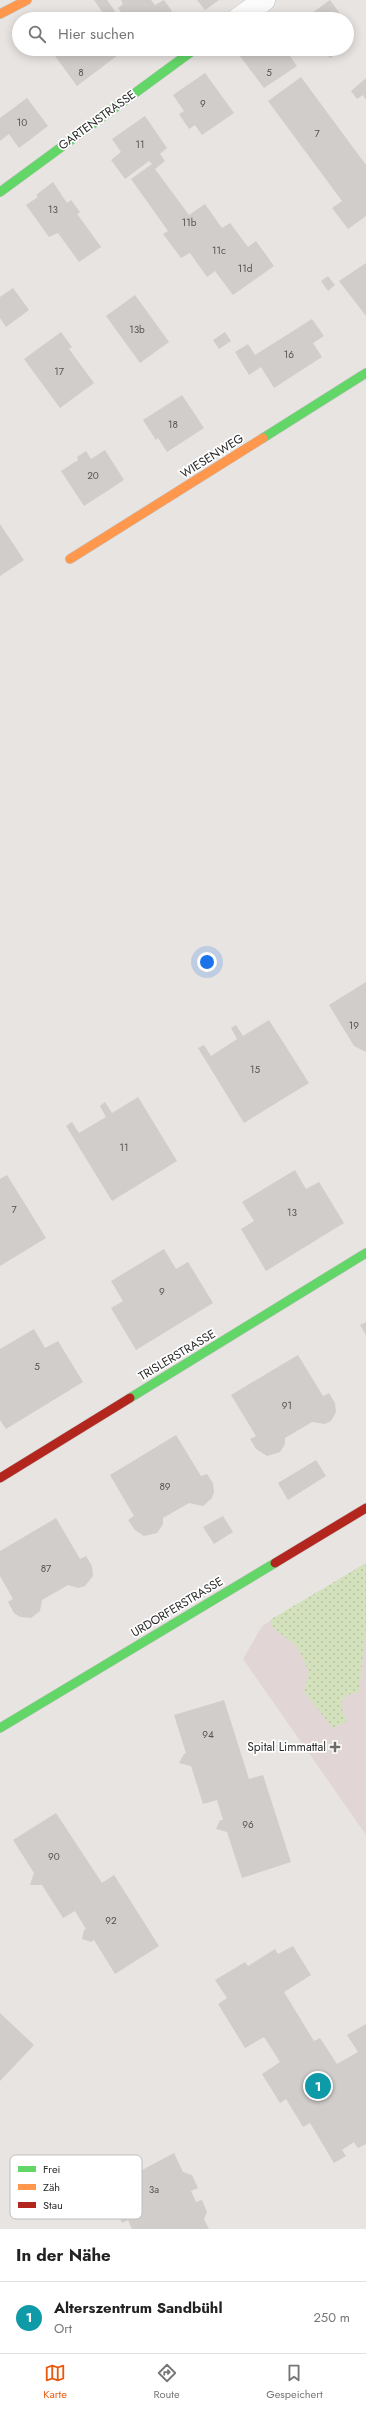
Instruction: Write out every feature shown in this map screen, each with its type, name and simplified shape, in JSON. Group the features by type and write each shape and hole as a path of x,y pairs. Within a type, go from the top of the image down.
{"street":[{"path":"0,14 27,0"},
{"path":"248,12 264,0"},
{"name":"GARTENSTRASSE","path":"0,192 185,56"},
{"name":"WIESENWEG","path":"70,559 366,373"},
{"name":"TRISLERSTRASSE","path":"0,1478 366,1253"},
{"name":"URDORFERSTRASSE","path":"0,1728 366,1508"}],"shaded area":[{"name":"Spital Limmattal","path":"366,1563 366,1835 243,1659 262,1626"}],"green space":[{"path":"366,1563 366,1627 359,1692 344,1698 341,1705 347,1721 333,1728 304,1692 309,1672 297,1646 273,1628 270,1620"}],"building":[{"path":"94,0 107,0 115,11 102,12"},
{"path":"121,0 151,0 155,5 164,0 172,11 121,12 118,8 123,4"},
{"path":"197,0 219,0 205,10"},
{"path":"330,0 339,12 314,12"},
{"path":"55,56 117,56 77,86"},
{"path":"240,56 290,56 297,66 264,88"},
{"path":"205,73 234,113 202,135 195,125 189,129 179,114 184,111 173,95"},
{"path":"301,77 366,165 366,216 348,229 332,208 342,201 268,101"},
{"path":"366,78 366,100 363,95 357,99 351,91"},
{"path":"27,98 48,126 19,148 9,134 0,141 0,118"},
{"path":"145,116 167,148 160,154 165,161 155,169 189,215 205,204 222,228 230,223 248,247 256,241 274,266 233,295 215,271 207,277 190,253 181,258 163,234 168,231 131,179 152,164 149,161 125,179 111,160 121,152 112,139"},
{"path":"53,182 67,203 71,200 80,212 77,215 101,247 79,262 58,233 49,237 26,205 38,197 36,195"},
{"path":"366,263 366,316 339,281"},
{"path":"328,276 335,285 328,291 321,281"},
{"path":"13,288 29,310 6,327 0,318 0,297"},
{"path":"135,295 169,342 140,363 106,316"},
{"path":"312,319 324,336 313,343 322,357 274,388 261,367 249,375 235,352 248,344 255,355"},
{"path":"61,332 72,347 69,349 94,383 60,408 24,359"},
{"path":"225,332 231,341 219,349 213,340"},
{"path":"182,395 204,428 167,452 158,438 156,440 143,420"},
{"path":"105,450 124,480 84,506 61,471 78,460 77,457 86,451 91,459"},
{"path":"0,524 24,560 0,576"},
{"path":"366,982 366,1052 354,1046 329,1005"},
{"path":"269,1020 309,1083 244,1123 198,1048 204,1045 211,1056 237,1039 231,1028 236,1025 243,1036"},
{"path":"138,1097 177,1161 112,1201 66,1126 72,1122 79,1133 106,1117 100,1106 105,1102 112,1113"},
{"path":"295,1170 306,1189 319,1182 344,1223 266,1271 241,1229 254,1221 242,1202"},
{"path":"7,1175 46,1238 0,1266 0,1179"},
{"path":"164,1249 176,1269 188,1262 213,1303 136,1350 111,1308 123,1301 111,1281"},
{"path":"366,1322 366,1335 360,1325"},
{"path":"34,1329 45,1348 58,1341 83,1382 6,1429 0,1420 0,1349"},
{"path":"298,1355 323,1396 329,1393 335,1403 336,1412 331,1421 325,1424 312,1422 285,1438 285,1444 280,1452 267,1456 256,1449 250,1439 256,1436 231,1395"},
{"path":"176,1435 201,1476 207,1474 213,1483 214,1492 212,1498 203,1506 189,1503 163,1518 163,1524 157,1533 144,1536 135,1530 128,1520 134,1516 110,1475"},
{"path":"316,1460 326,1476 288,1500 278,1483"},
{"path":"223,1516 233,1532 214,1544 203,1527"},
{"path":"56,1518 80,1559 86,1556 92,1566 93,1576 85,1586 78,1588 68,1585 42,1600 40,1611 31,1618 20,1617 14,1613 8,1602 13,1599 0,1576 0,1551"},
{"path":"224,1700 249,1779 263,1775 291,1862 242,1878 227,1832 216,1829 220,1820 223,1820 217,1800 203,1804 191,1766 179,1763 186,1753 174,1715"},
{"path":"56,1813 102,1883 114,1875 159,1946 115,1974 94,1940 91,1942 82,1939 84,1930 86,1929 75,1911 63,1918 42,1885 30,1885 34,1873 13,1840"},
{"path":"293,1946 311,1975 284,1992 314,2041 320,2038 337,2064 358,2052 347,2035 366,2024 366,2144 358,2148 354,2142 342,2150 346,2156 334,2163 310,2123 303,2127 286,2099 280,2103 262,2074 280,2062 264,2037 245,2048 218,2004 227,1998 215,1980 245,1962 248,1966 275,1949 278,1954"},
{"path":"0,2013 34,2045 0,2081"},
{"path":"174,2153 183,2172 192,2175 198,2188 191,2191 196,2202 202,2200 207,2212 204,2219 209,2229 132,2229 128,2220 122,2223 120,2219 142,2219 142,2170"}],"traffic: fast":[{"path":"0,192 185,56"},
{"path":"263,438 366,373"},
{"path":"130,1398 366,1253"},
{"path":"0,1728 275,1563"}],"traffic: slow":[{"path":"0,14 27,0"},
{"path":"70,559 263,438"}],"traffic: jam":[{"path":"0,1478 130,1398"},
{"path":"275,1563 366,1508"}],"place":[{"name":"Spital Limmattal","path":"335,1747"},
{"name":"Alterszentrum Sandbühl","path":"318,2086"}]}
